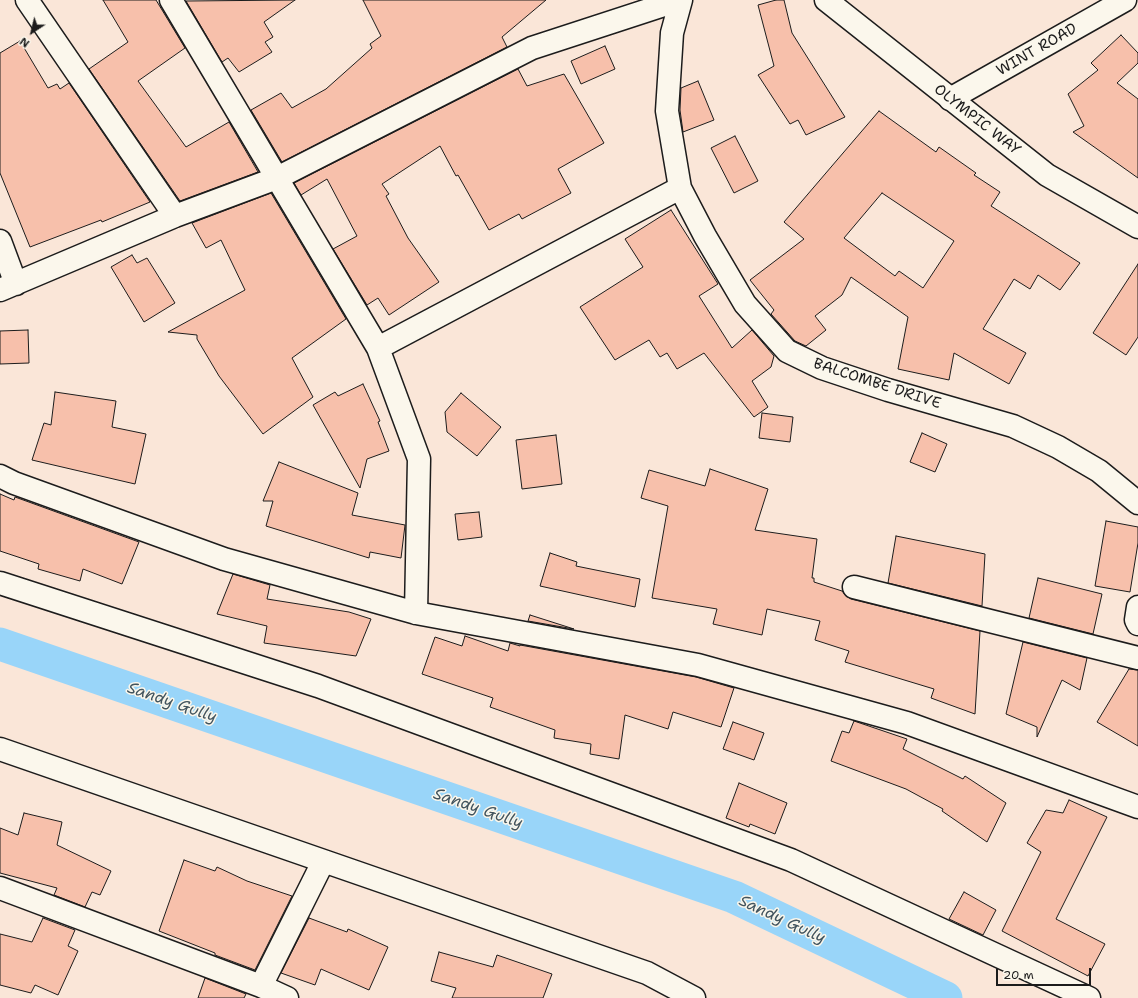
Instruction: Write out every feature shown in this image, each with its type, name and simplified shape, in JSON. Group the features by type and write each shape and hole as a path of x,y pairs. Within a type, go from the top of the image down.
{"street":[{"path":"27,0 175,216"},
{"path":"171,0 378,348 419,459 416,613"},
{"path":"0,241 8,287 175,216 277,178 532,48 680,0"},
{"name":"BALCOMBE DRIVE","path":"680,0 672,33 668,111 680,188 705,236 745,304 787,351 822,368 888,390 1013,426 1058,447 1098,471 1138,503"},
{"name":"OLYMPIC WAY","path":"826,0 1047,175 1138,227"},
{"name":"WINT ROAD","path":"950,99 1125,0"},
{"path":"378,348 680,188"},
{"path":"0,476 14,484 224,559 416,613 706,668 907,723 1138,807"},
{"path":"0,583 318,686 791,860 1089,998"},
{"path":"854,587 1138,658"},
{"path":"1138,607 1136,620 1138,624"},
{"path":"0,748 323,862 648,973 694,998"},
{"path":"261,986 323,862"},
{"path":"0,888 261,986 287,998"}],"building":[{"path":"103,0 156,0 185,48 138,81 186,147 229,122 258,172 180,201 89,69 128,42"},
{"path":"295,0 264,22 273,37 265,42 272,52 239,72 228,58 222,62 186,1"},
{"path":"363,0 546,0 502,37 507,47 282,162 251,110 281,93 292,108 326,89 372,48 370,44 381,36"},
{"path":"776,0 784,0 792,33 845,117 806,135 798,120 790,124 758,75 774,66 758,5"},
{"path":"1121,35 1138,53 1138,63 1117,83 1138,99 1138,178 1073,132 1084,126 1068,94 1098,70 1091,63"},
{"path":"20,41 48,88 57,84 60,89 69,83 150,202 102,222 101,220 30,247 0,173 0,53"},
{"path":"605,46 615,69 581,84 571,61"},
{"path":"518,69 527,86 564,74 604,143 558,169 571,193 522,219 519,214 489,230 458,175 456,176 440,146 382,184 389,194 386,196 408,238 439,282 389,315 378,298 367,305 333,249 357,236 327,179 301,195 294,183"},
{"path":"698,81 714,120 683,132 680,110 681,88"},
{"path":"879,111 936,152 939,147 976,173 974,175 1000,192 991,206 1080,263 1060,290 1038,275 1030,289 1014,279 983,329 1026,353 1009,384 954,353 949,380 898,369 908,317 851,277 842,295 815,316 826,330 806,346 795,341 771,314 774,310 750,280 804,239 784,222","holes":["882,193 954,241 923,288 899,271 895,276 844,238"]},
{"path":"735,136 758,181 734,193 711,148"},
{"path":"271,193 346,319 292,358 313,397 263,434 219,376 197,339 197,335 168,332 245,290 221,240 206,248 192,223"},
{"path":"671,210 718,284 699,296 732,348 752,330 774,356 771,367 752,381 768,407 754,417 704,353 677,369 667,353 660,357 649,340 615,360 580,307 643,267 625,239"},
{"path":"132,255 137,263 147,258 175,303 144,322 111,267"},
{"path":"1138,264 1138,337 1126,355 1093,333"},
{"path":"28,330 29,363 0,364 0,331"},
{"path":"363,384 380,421 378,422 389,451 367,459 360,488 313,405 335,392 338,396"},
{"path":"55,392 116,401 112,427 146,434 135,484 32,460 44,423 51,425"},
{"path":"461,393 501,427 477,456 447,432 445,412"},
{"path":"762,413 793,417 790,442 759,438"},
{"path":"922,433 947,444 935,472 910,462"},
{"path":"556,435 562,484 522,489 516,440"},
{"path":"279,462 358,493 352,515 405,525 401,558 370,552 369,558 266,526 273,501 263,501"},
{"path":"710,469 768,489 755,530 817,539 812,578 814,578 814,582 842,591 851,599 980,631 975,714 931,698 934,689 845,662 849,651 815,640 820,621 767,609 762,635 713,624 717,609 652,598 668,506 641,498 649,470 705,486"},
{"path":"0,494 14,500 15,497 139,542 122,584 83,569 80,581 38,569 39,564 0,551"},
{"path":"479,512 482,537 458,540 455,514"},
{"path":"1106,521 1138,527 1138,543 1130,592 1095,586"},
{"path":"896,536 985,554 982,606 888,583"},
{"path":"550,553 577,562 576,566 640,579 635,607 540,586"},
{"path":"233,574 270,585 267,599 349,612 371,619 356,656 264,643 267,626 217,614"},
{"path":"1038,578 1102,594 1093,634 1029,618"},
{"path":"530,615 574,629 528,621"},
{"path":"465,636 508,651 510,643 696,677 734,688 721,727 673,712 668,729 625,715 619,759 590,754 591,744 554,738 555,730 490,707 493,698 422,674 435,637 462,646"},
{"path":"1023,642 1087,658 1080,690 1062,680 1037,737 1037,727 1006,714"},
{"path":"1129,669 1138,670 1138,746 1097,722"},
{"path":"854,721 907,739 903,749 963,779 965,776 1006,803 987,842 942,811 943,809 906,789 831,761 842,731 849,733"},
{"path":"733,722 764,733 754,760 723,749"},
{"path":"739,783 787,803 775,834 750,824 749,827 726,818"},
{"path":"1069,800 1107,817 1056,919 1105,944 1088,976 1002,931 1041,852 1027,843 1046,810 1063,813"},
{"path":"24,813 62,822 57,845 111,871 100,895 92,892 85,907 54,895 57,888 0,873 0,828 18,835"},
{"path":"184,860 215,871 217,867 247,881 292,896 255,970 159,931"},
{"path":"964,892 996,910 983,935 949,919"},
{"path":"43,918 75,930 68,946 78,951 58,995 35,985 31,993 0,985 0,934 32,942"},
{"path":"309,918 347,932 348,929 388,947 369,990 321,969 315,985 281,973"},
{"path":"439,952 493,967 497,955 552,974 543,998 452,998 456,988 431,981"},
{"path":"205,978 246,994 244,998 198,998"}],"waterway":[{"name":"Sandy Gully","path":"0,644 734,897 946,998"}]}
